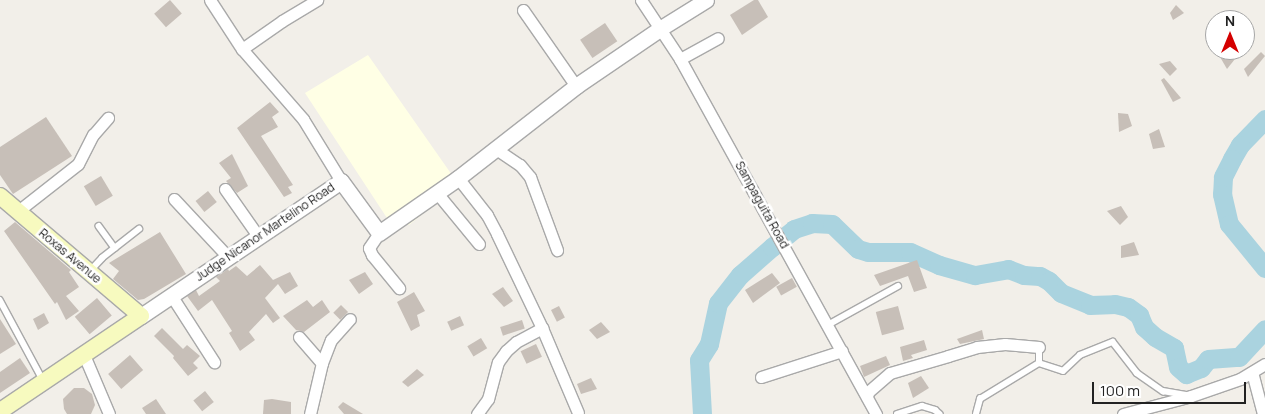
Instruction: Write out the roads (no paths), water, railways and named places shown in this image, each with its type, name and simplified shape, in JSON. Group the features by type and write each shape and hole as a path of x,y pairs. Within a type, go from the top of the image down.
{"main road":[{"name":"Roxas Avenue","path":"0,196 141,316"},
{"name":"Judge Nicanor Martelino Road","path":"0,410 141,316"}],"street":[{"path":"210,0 242,49 303,118 341,181"},
{"path":"242,49 282,21 317,0"},
{"name":"Sampaguita Road","path":"641,0 680,59 876,414"},
{"path":"399,288 372,255 369,248 379,233 458,178 576,86 706,0"},
{"path":"523,10 576,86"},
{"path":"680,59 718,38"},
{"path":"18,212 78,164 92,135 108,118"},
{"path":"496,149 520,164 530,177 557,250"},
{"path":"458,178 487,215 542,328 578,413"},
{"name":"Judge Nicanor Martelino Road","path":"141,316 341,181 379,233"},
{"path":"225,190 258,236"},
{"path":"437,193 479,244"},
{"path":"174,199 228,257"},
{"path":"171,295 214,362"},
{"path":"310,414 322,363 331,340 350,319"},
{"path":"476,414 488,399 498,362 506,351 516,342 542,328"},
{"path":"299,337 322,363"},
{"path":"867,397 868,392 882,377 890,373 977,347 1005,344 1039,347"},
{"path":"760,377 842,351"},
{"path":"84,355 109,414"},
{"path":"1124,414 1191,396 1252,372 1265,364"},
{"path":"1252,372 1263,414"}],"lane":[{"path":"99,226 115,248"},
{"path":"89,272 139,229"},
{"path":"828,325 898,286"},
{"path":"0,300 44,382"},
{"path":"976,414 980,399 1038,363 1063,371 1080,355 1113,342 1137,373 1164,391 1191,396"},
{"path":"1038,363 1039,347"},
{"path":"897,414 922,406 935,410 940,414"}],"waterway":[{"path":"1265,119 1240,145 1223,177 1222,194 1229,224 1265,268"},
{"path":"702,414 699,360 709,344 718,303 740,275 772,247 794,229 812,223 832,224 858,249 868,252 910,252 939,265 975,275 1008,269 1024,275 1040,276 1049,281 1061,293 1090,305 1115,304 1128,307 1139,315 1144,327 1155,337 1174,348 1178,367 1186,374 1201,368 1208,359 1239,357 1265,329"}]}
